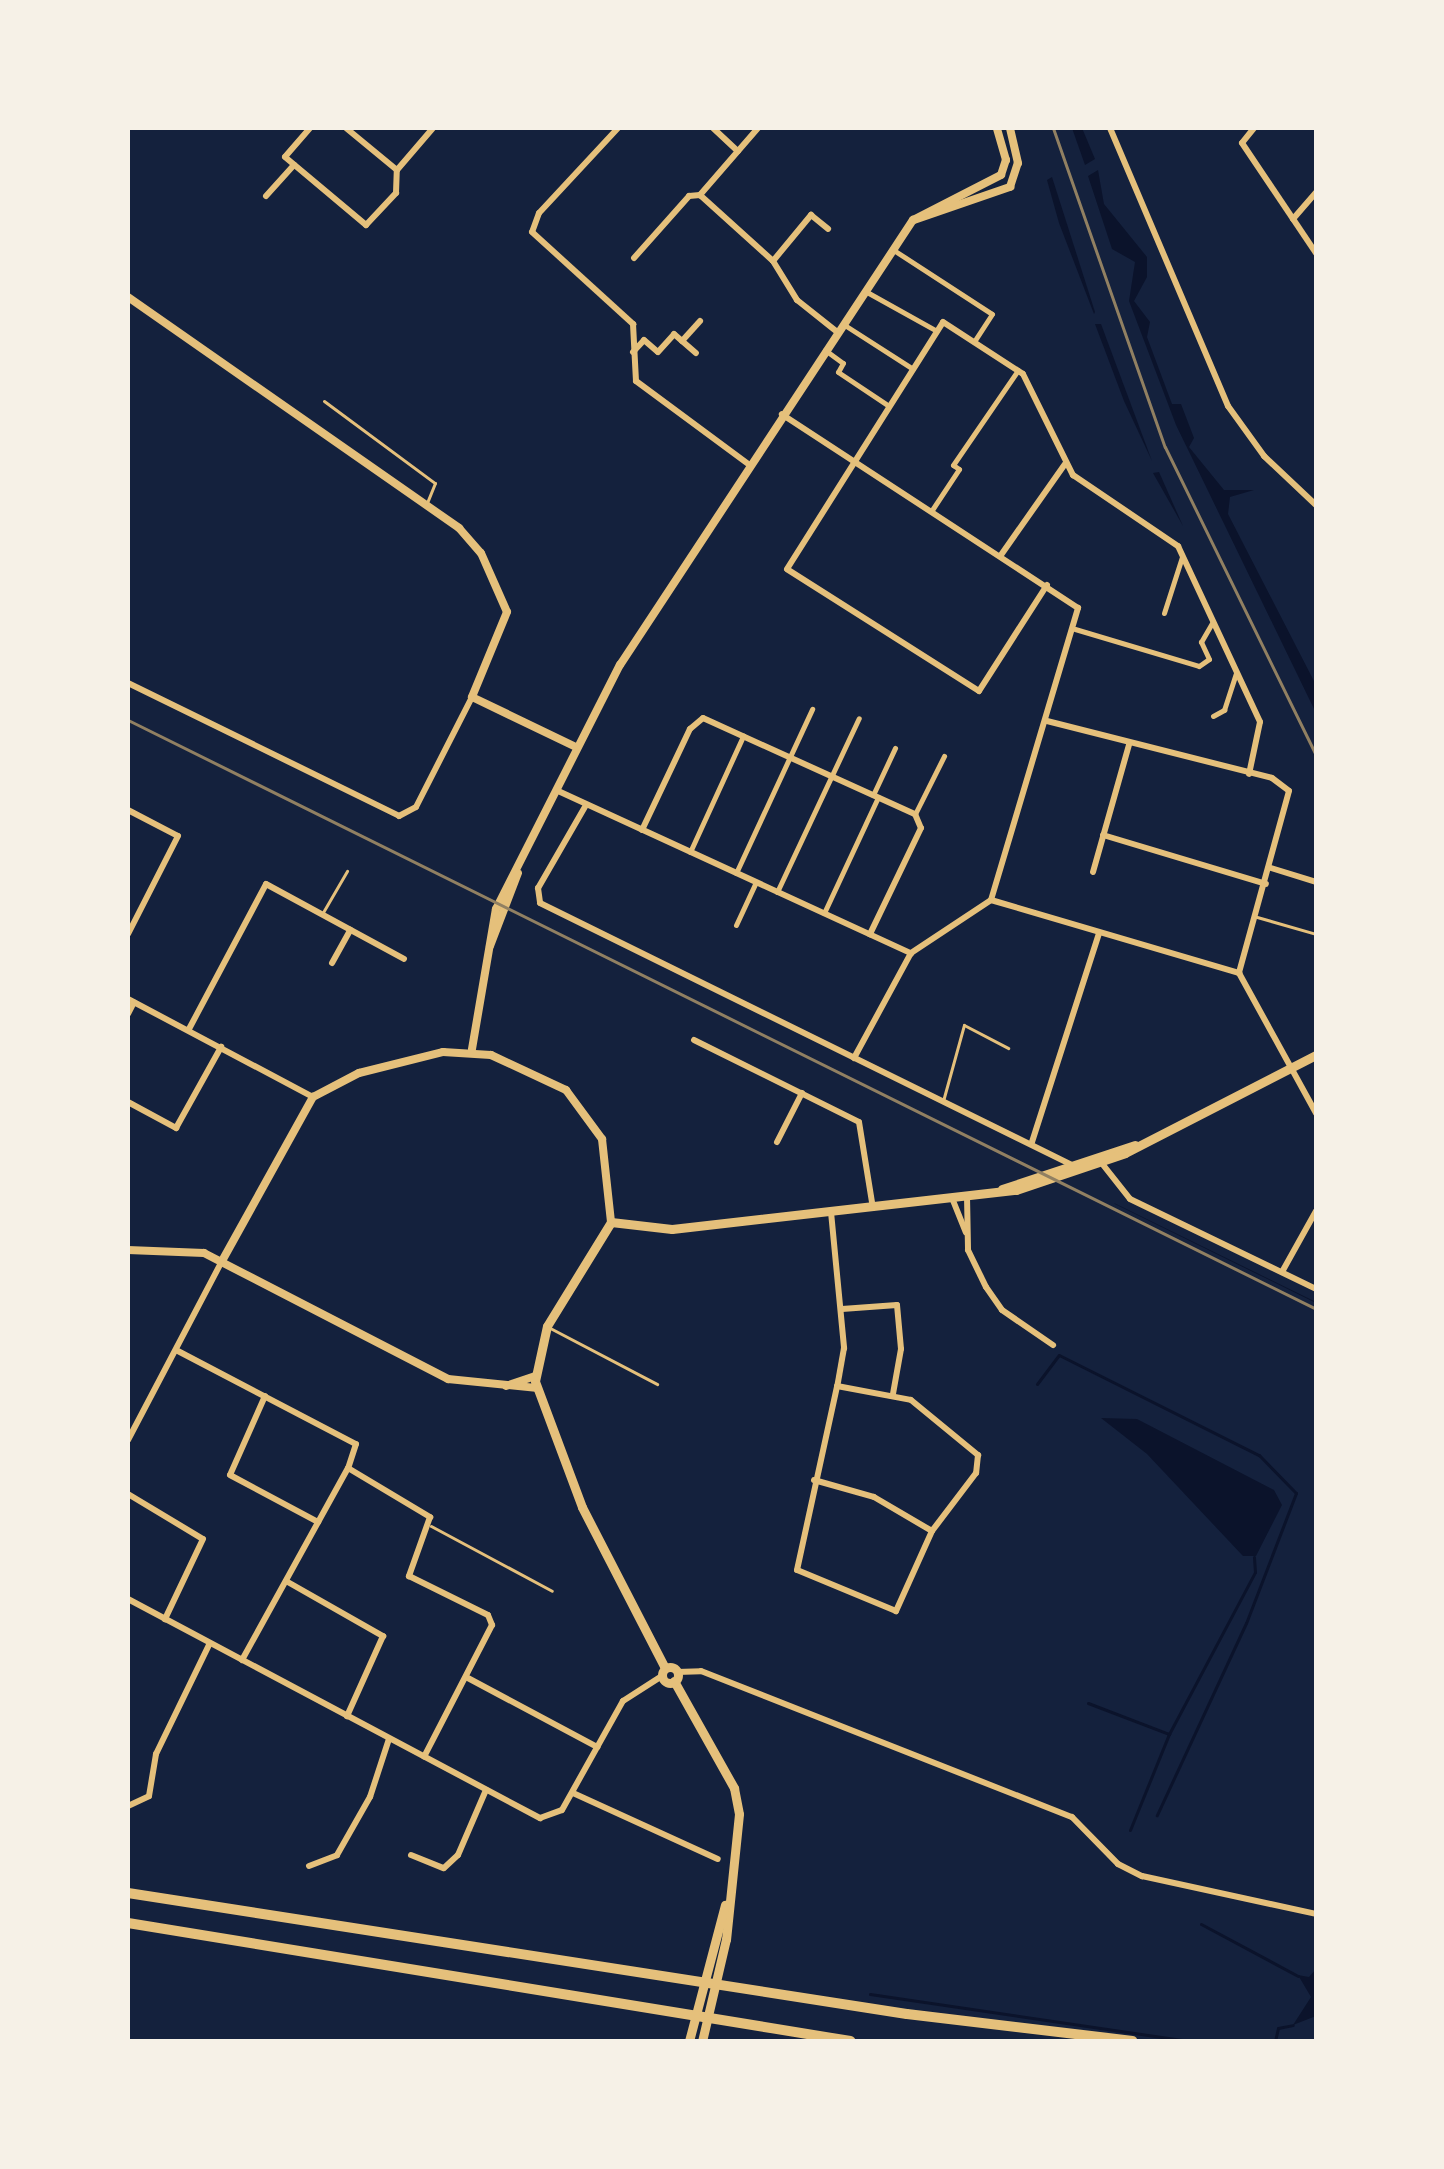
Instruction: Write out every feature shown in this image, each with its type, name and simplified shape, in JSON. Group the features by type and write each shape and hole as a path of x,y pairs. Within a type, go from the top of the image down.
{"main road":[{"path":"702,2041 716,1985 738,1802 675,1677 664,1672 582,1507 536,1388 535,1376 547,1326 611,1222 672,1229 873,1208 1002,1189 1077,1168 1135,1145 1316,1055"},
{"path":"128,1893 716,1985 1132,2041"},
{"path":"689,2041 729,1893"},
{"path":"128,1923 850,2041"}],"street":[{"path":"310,128 285,157 366,225 396,193 397,170 433,128"},
{"path":"346,128 397,170"},
{"path":"618,128 539,213 532,232 633,324 636,381 748,464"},
{"path":"713,128 738,151"},
{"path":"634,258 689,196 700,195 758,128"},
{"path":"472,1049 490,946 501,909 574,746 748,464 891,249 913,220 1001,175 1006,160 997,128"},
{"path":"913,220 999,193 1017,175 1010,128"},
{"path":"1110,128 1228,406 1264,456 1316,505"},
{"path":"1254,128 1242,143 1316,253"},
{"path":"266,196 294,165"},
{"path":"1293,219 1316,193"},
{"path":"700,195 773,261 797,300 913,369"},
{"path":"773,261 811,215 828,229"},
{"path":"891,249 992,314 974,342"},
{"path":"863,290 937,331"},
{"path":"128,297 426,504 481,553 507,612 472,697 416,807 399,816 128,683"},
{"path":"682,341 700,321"},
{"path":"1047,585 979,691 954,680 787,569 943,322 1019,369 1065,464 1166,535 1183,556 1262,730 1249,774"},
{"path":"633,352 644,340 658,352 674,334 696,353"},
{"path":"824,349 843,363 838,372 889,406"},
{"path":"932,510 959,469 953,465 1019,369"},
{"path":"782,414 1078,608 1075,629 991,900 911,953 854,1058"},
{"path":"1001,555 1065,464"},
{"path":"1164,613 1183,556"},
{"path":"1075,629 1199,666 1209,659 1201,642 1212,623"},
{"path":"1213,716 1224,710 1236,674"},
{"path":"472,697 574,746"},
{"path":"736,873 812,709"},
{"path":"777,892 859,718"},
{"path":"642,830 697,719 743,736 876,796 915,814 921,828 870,934"},
{"path":"1047,721 1129,745 1279,781 1291,795 1239,973"},
{"path":"690,852 743,736"},
{"path":"1093,872 1129,745"},
{"path":"824,913 895,748"},
{"path":"915,814 944,756"},
{"path":"556,790 911,953"},
{"path":"586,805 536,895 854,1058 1032,1142 1077,1168"},
{"path":"128,810 178,836 128,934"},
{"path":"1103,835 1266,884"},
{"path":"1271,868 1316,882"},
{"path":"736,925 756,882"},
{"path":"189,1029 266,884 404,959"},
{"path":"991,900 1239,973 1316,1113"},
{"path":"332,963 350,930"},
{"path":"1032,1142 1099,933"},
{"path":"128,1014 131,1000 313,1097"},
{"path":"694,1040 865,1128 873,1208"},
{"path":"128,1102 176,1128 221,1047"},
{"path":"128,1440 313,1097 359,1073 472,1049 566,1090 602,1139 611,1222"},
{"path":"777,1142 802,1093"},
{"path":"1099,1160 1130,1199 1316,1289"},
{"path":"966,1232 967,1196"},
{"path":"952,1198 1002,1310 1053,1345"},
{"path":"1282,1272 1316,1211"},
{"path":"831,1212 842,1309 837,1386 795,1558 801,1575 896,1611 932,1531 976,1473 978,1455 925,1409 893,1394 837,1386"},
{"path":"128,1250 184,1249 222,1261 430,1371 506,1386 536,1388"},
{"path":"842,1309 897,1305 901,1349 893,1394"},
{"path":"176,1350 356,1444 348,1468 242,1660"},
{"path":"506,1386 535,1376"},
{"path":"265,1396 230,1475 318,1522"},
{"path":"348,1468 430,1517 431,1526 409,1576 491,1621 424,1757"},
{"path":"814,1480 874,1497 932,1531"},
{"path":"128,1494 203,1539 165,1619"},
{"path":"286,1581 383,1636 347,1716"},
{"path":"128,1599 540,1818 562,1810 623,1701 664,1672"},
{"path":"128,1806 149,1796 156,1754 210,1643"},
{"path":"675,1677 701,1671 1072,1817 1118,1864 1142,1876 1316,1914"},
{"path":"466,1677 597,1747"},
{"path":"309,1866 337,1855 370,1797 389,1739"},
{"path":"411,1855 444,1868 458,1855 486,1790"},
{"path":"573,1793 718,1859"}],"lane":[{"path":"324,401 435,483 426,504"},
{"path":"322,914 347,871"},
{"path":"1257,917 1316,934"},
{"path":"943,1101 964,1025 1008,1048"},
{"path":"547,1326 657,1384"},
{"path":"431,1526 552,1591"}],"water":[{"path":"1072,128 1082,128 1095,159 1085,165"},
{"path":"1098,170 1104,204 1147,257 1147,277 1134,301 1150,322 1147,337 1172,404 1181,404 1194,438 1189,447 1224,490 1254,490 1230,497 1228,514 1316,685 1316,713 1176,425 1129,301 1135,262 1112,249 1088,176"},
{"path":"1052,177 1094,314 1059,223 1047,180"},
{"path":"1095,324 1101,324 1152,461 1124,401"},
{"path":"1159,472 1183,526 1153,473"},
{"path":"1115,1204 1316,1302 1316,1303"},
{"path":"1101,1418 1137,1419 1274,1490 1282,1505 1256,1556 1243,1556 1147,1454"},
{"path":"1316,1969 1316,2016 1293,2025 1311,1997 1298,1975 1309,1977"}],"waterway":[{"path":"1037,1384 1059,1355 1259,1455 1296,1493 1246,1623 1157,1815"},
{"path":"1130,1830 1169,1734 1255,1572 1254,1557"},
{"path":"1088,1703 1169,1734"},
{"path":"1201,1924 1298,1976"},
{"path":"870,1994 1189,2041"},
{"path":"1275,2041 1278,2028 1293,2025"}],"railway":[{"path":"1053,128 1165,447 1316,755"},
{"path":"128,720 1316,1309"}]}
